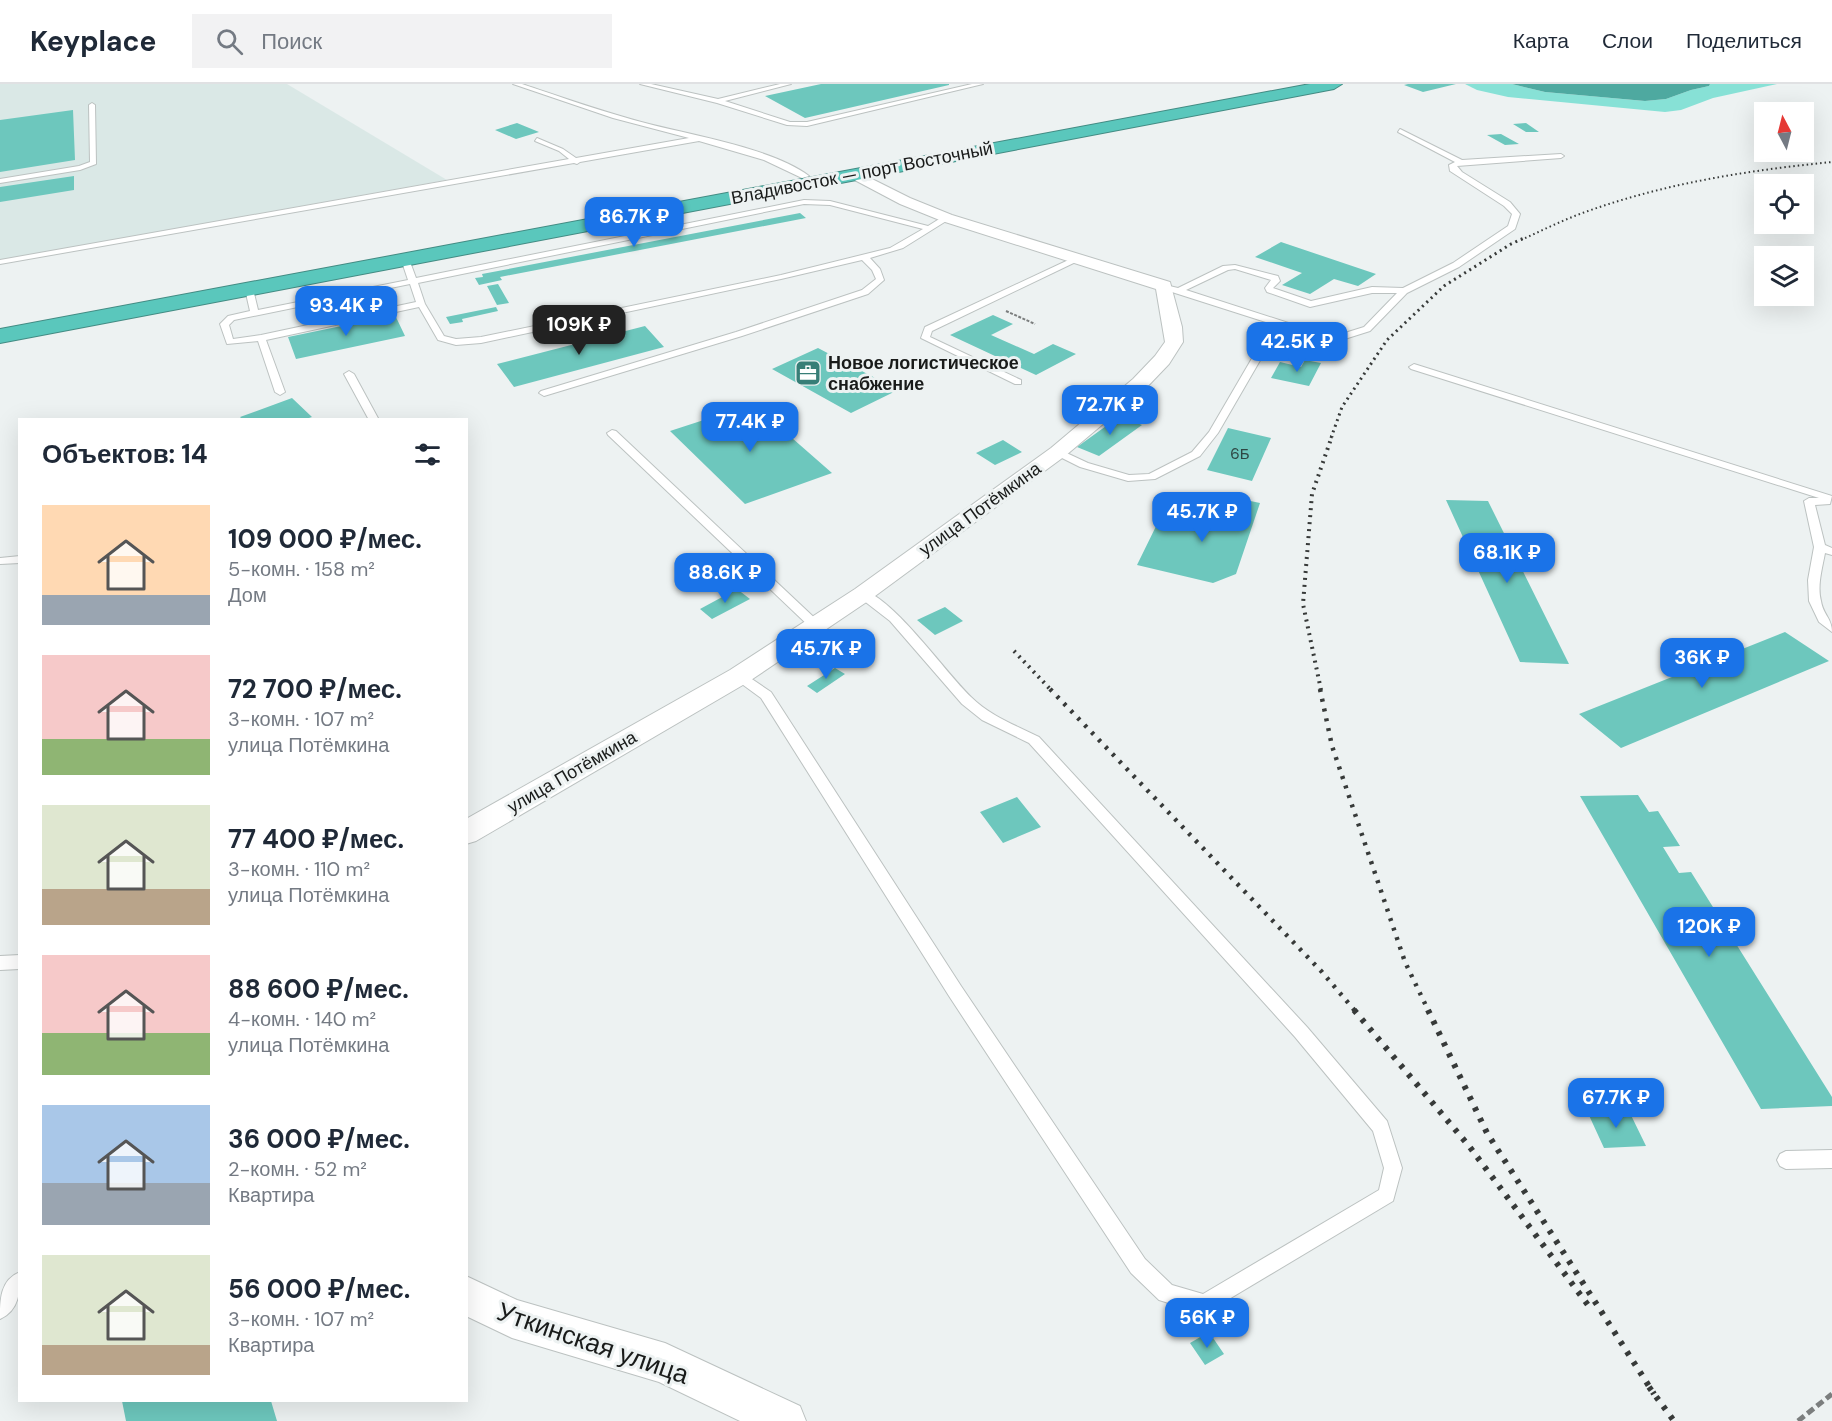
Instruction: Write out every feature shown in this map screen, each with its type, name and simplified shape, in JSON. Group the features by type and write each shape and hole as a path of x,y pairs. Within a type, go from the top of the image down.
{"highway":[{"name":"Владивосток — порт Восточный","path":"0,326 1299,84"},
{"name":"Владивосток — порт Восточный","path":"0,336 1334,84"}],"street":[{"path":"854,174 905,201 947,218 1080,258 1171,289"},
{"name":"улица Потёмкина","path":"468,833 739,676 863,594 1058,452 1140,383 1162,360 1173,342 1171,289"},
{"name":"Уткинская улица","path":"468,1296 512,1318 665,1363 785,1421"}],"lane":[{"path":"516,84 646,126 728,144 779,162 805,176"},
{"path":"533,90 546,84"},
{"path":"643,84 719,100 789,124 807,124 980,84"},
{"path":"719,100 788,84"},
{"path":"0,181 80,168 94,163 92,105"},
{"path":"1400,131 1461,162"},
{"path":"0,262 577,162 702,138"},
{"path":"537,140 561,150 577,162"},
{"path":"1171,289 1332,340 1367,329 1404,291 1456,265 1512,226 1516,214 1507,204 1459,174 1453,169 1453,165 1461,162 1561,156"},
{"path":"421,304 261,338 231,342 224,324 231,318 804,202 830,203 927,228"},
{"path":"405,259 421,304 441,338 456,342 481,340 781,277 864,257 908,243 927,228 947,218"},
{"path":"544,393 739,334 865,292 880,280 876,269 864,257"},
{"path":"1018,382 925,338 928,329 1080,258"},
{"path":"1171,289 1226,268 1235,267 1275,278 1276,281 1269,288 1270,290 1310,304 1372,290 1404,291"},
{"path":"249,289 255,313"},
{"path":"1058,452 1083,465 1128,478 1151,477 1196,454 1213,433 1277,323"},
{"path":"261,338 280,392"},
{"path":"1414,367 1832,501"},
{"path":"349,374 373,418"},
{"path":"612,433 816,626"},
{"path":"1832,501 1809,501 1826,549 1812,597 1824,622 1832,628"},
{"path":"0,561 18,559"},
{"path":"739,676 766,695 955,991 1138,1266 1166,1293 1204,1304 1387,1195 1393,1168 1381,1127 1301,1032 1034,740 987,717 967,701 894,618 863,594"},
{"path":"0,963 18,962"},
{"path":"1786,1160 1832,1159"},
{"path":"0,1309 18,1284"}],"path":[{"path":"986,303 1035,324"},
{"path":"1798,1421 1832,1394"}],"shaded area":[{"path":"0,84 287,84 447,180 0,260"},
{"path":"1465,84 1512,84 1545,92 1645,101 1666,99 1710,84 1777,84 1713,98 1681,110 1665,112 1508,97 1477,90"},
{"path":"1512,84 1710,84 1666,99 1645,101 1545,92"}],"building":[{"path":"821,84 949,85 805,118 765,96"},
{"path":"1408,84 1456,84 1423,92 1404,85"},
{"path":"73,110 75,160 0,172 0,120"},
{"path":"517,123 539,132 516,139 495,130"},
{"path":"1526,123 1539,132 1526,132 1513,124"},
{"path":"1501,134 1519,144 1505,145 1487,135"},
{"path":"74,176 74,190 0,202 0,187"},
{"path":"800,213 806,218 500,277 502,280 479,285 475,278 483,277 482,274"},
{"path":"1281,242 1376,274 1358,286 1334,279 1310,294 1282,285 1302,273 1255,257"},
{"path":"498,284 509,303 497,305 487,286"},
{"path":"496,307 498,311 462,319 463,322 450,324 446,317"},
{"path":"395,315 405,336 296,359 288,337"},
{"path":"993,315 1013,324 991,335 1034,354 1053,344 1076,354 1036,375 950,335"},
{"path":"645,326 664,347 514,387 497,364"},
{"path":"818,348 898,390 851,413 772,369"},
{"path":"1305,360 1321,363 1309,386 1271,378 1280,362 1301,367"},
{"path":"292,398 312,417 241,418"},
{"path":"753,404 832,473 745,504 670,431"},
{"path":"1120,416 1142,425 1099,456 1077,447"},
{"path":"1228,428 1271,438 1252,481 1207,470"},
{"path":"1003,440 1022,452 995,465 976,453"},
{"path":"1222,495 1260,503 1236,574 1213,583 1137,565 1162,514 1212,525"},
{"path":"1446,500 1488,501 1569,664 1520,662"},
{"path":"737,589 750,599 712,619 700,609"},
{"path":"945,607 963,621 935,635 917,620"},
{"path":"1785,632 1829,661 1621,748 1579,714"},
{"path":"835,668 845,674 817,693 807,686"},
{"path":"1638,795 1649,812 1658,811 1680,846 1663,847 1679,873 1691,872 1832,1097 1832,1106 1761,1109 1580,796"},
{"path":"1017,797 1041,827 1003,843 980,812"},
{"path":"1628,1109 1646,1146 1604,1148 1587,1111"},
{"path":"1209,1332 1224,1354 1205,1365 1190,1343"},
{"path":"122,1402 271,1402 277,1421 126,1421"}],"railway":[{"path":"1521,240 1579,214 1678,185 1770,169 1832,162"},
{"path":"1331,438 1342,407 1387,340 1444,286 1524,238"},
{"path":"1321,690 1303,604 1312,494 1332,436"},
{"path":"1014,651 1051,690"},
{"path":"1050,689 1322,972 1356,1012"},
{"path":"1320,689 1332,746 1405,962 1429,1012"},
{"path":"1354,1010 1469,1146 1588,1305"},
{"path":"1428,1010 1487,1133 1653,1392"},
{"path":"1649,1387 1653,1392"},
{"path":"1653,1392 1674,1421"}],"place":[{"name":"Новое логистическое снабжение","path":"808,373"}]}
